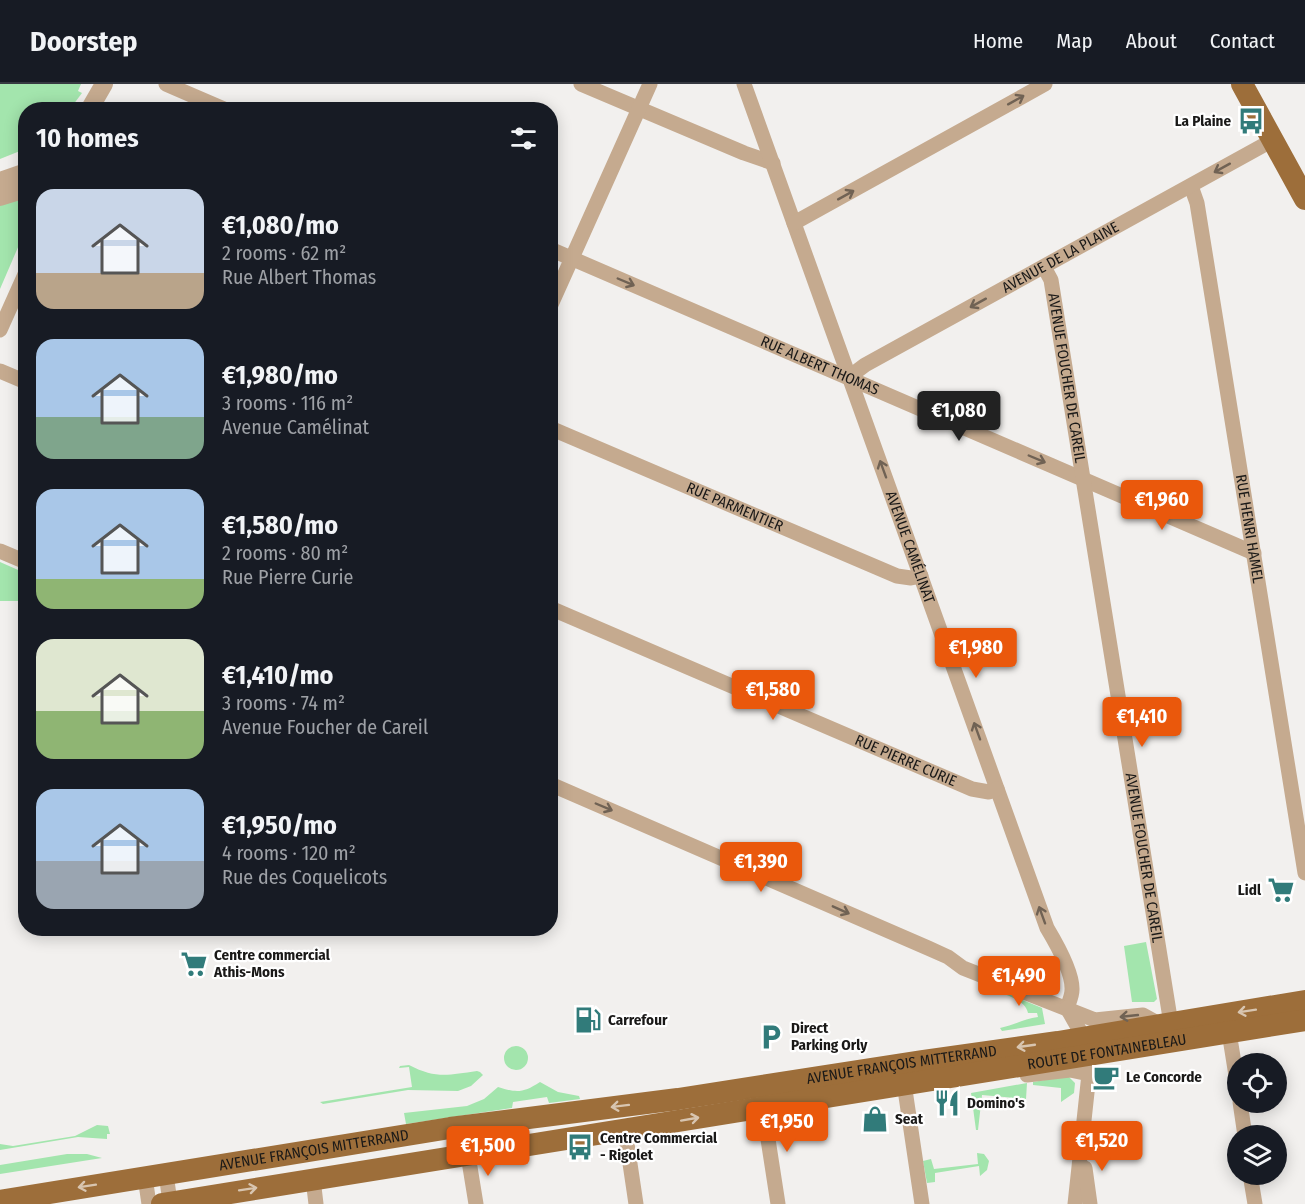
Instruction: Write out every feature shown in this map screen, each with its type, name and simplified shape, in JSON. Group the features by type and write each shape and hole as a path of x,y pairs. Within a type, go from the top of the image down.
{"main road":[{"path":"1242,84 1305,199"},
{"name":"AVENUE FRANÇOIS MITTERRAND","path":"0,1200 450,1128 678,1099 922,1060 1085,1051 1166,1025 1305,1001"},
{"name":"ROUTE DE FONTAINEBLEAU","path":"164,1204 985,1071 1085,1051 1305,1020"}],"street":[{"path":"94,102 104,84"},
{"path":"103,102 111,84"},
{"path":"166,84 208,102"},
{"path":"581,84 773,163"},
{"path":"558,290 650,84"},
{"name":"AVENUE CAMÉLINAT","path":"744,84 1047,928 1058,945 1072,983 1070,1012"},
{"path":"794,223 1045,84"},
{"name":"AVENUE DE LA PLAINE","path":"849,377 865,365 1273,140"},
{"path":"0,181 18,175"},
{"name":"RUE HENRI HAMEL","path":"1191,186 1196,195 1305,873"},
{"path":"0,197 18,191"},
{"name":"RUE ALBERT THOMAS","path":"558,253 1254,553"},
{"name":"AVENUE FOUCHER DE CAREIL","path":"1044,267 1051,280 1166,1025"},
{"path":"0,330 18,290"},
{"path":"0,371 18,379"},
{"name":"RUE PARMENTIER","path":"558,431 897,576 911,578 921,576"},
{"path":"0,551 18,559"},
{"name":"RUE PIERRE CURIE","path":"558,611 972,789 989,792 997,789"},
{"path":"558,787 928,948 948,957 963,968 1070,1012 1085,1051 1076,1204"},
{"path":"1229,1032 1232,1053"},
{"path":"904,1083 922,1204"},
{"path":"763,1107 778,1204"},
{"path":"625,1130 636,1204"},
{"path":"1081,1146 1090,1204"},
{"path":"468,1155 476,1204"},
{"path":"155,1175 164,1204"},
{"path":"155,1175 164,1204"},
{"path":"313,1179 316,1204"},
{"path":"1252,1185 1255,1204"}],"green space":[{"path":"0,84 81,84 78,91 82,93 75,102 18,102 18,152 0,159"},
{"path":"18,198 18,247 0,289 0,204"},
{"path":"0,562 18,570 18,601 0,601"},
{"path":"1146,942 1157,999 1154,1002 1132,1002 1124,946"},
{"path":"989,986 1042,1008 1045,1024 1002,1031 1000,1028 1038,1017 1037,1013 1028,1013 1023,1004 1009,996 993,990 989,992 986,989"},
{"path":"516,1046 521,1047 527,1053 527,1063 521,1069 516,1070 511,1069 505,1063 504,1058 505,1053 511,1047"},
{"path":"409,1065 435,1074 450,1075 477,1071 483,1075 471,1086 458,1091 408,1090 323,1104 320,1102 412,1087 409,1067 399,1068"},
{"path":"1068,1076 1075,1083 1074,1093 1061,1102 1061,1088 1033,1085 1033,1082"},
{"path":"540,1082 558,1092 579,1096 580,1099 549,1103 547,1097 513,1102 512,1108 406,1124 404,1113 467,1106 484,1099 498,1087 520,1091"},
{"path":"1027,1083 1026,1099 982,1095 978,1130 976,1130 971,1093"},
{"path":"97,1125 108,1126 110,1134 107,1134 107,1139 78,1137 0,1150 0,1144 13,1146 75,1136"},
{"path":"977,1153 984,1154 989,1161 987,1170 980,1176 979,1166 935,1173 935,1182 927,1183 923,1161 931,1159 934,1169 978,1164"},
{"path":"67,1154 87,1154 102,1158 0,1174 0,1165"}],"place":[{"name":"La Plaine","path":"1251,121"},
{"name":"Lidl","path":"1281,890"},
{"name":"Centre commercial Athis-Mons","path":"194,964"},
{"name":"Carrefour","path":"588,1020"},
{"name":"Direct Parking Orly","path":"771,1037"},
{"name":"Le Concorde","path":"1106,1077"},
{"name":"Domino's","path":"947,1103"},
{"name":"Seat","path":"875,1119"},
{"name":"Centre Commercial - Rigolet","path":"580,1147"}]}
